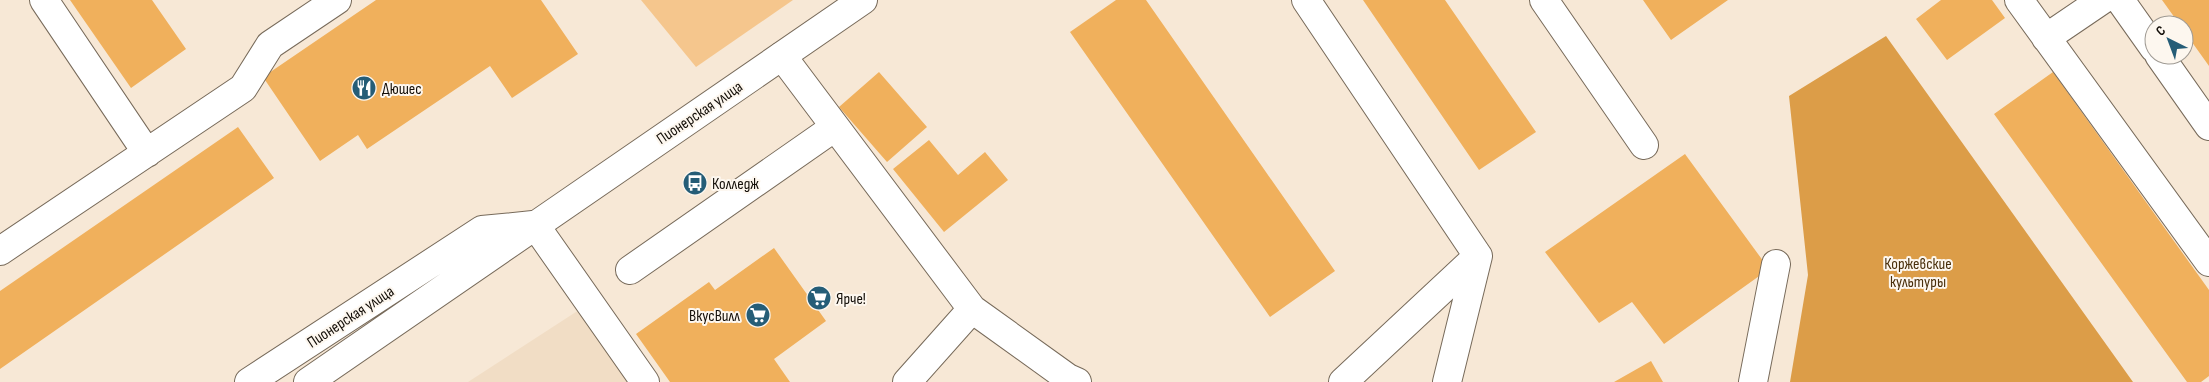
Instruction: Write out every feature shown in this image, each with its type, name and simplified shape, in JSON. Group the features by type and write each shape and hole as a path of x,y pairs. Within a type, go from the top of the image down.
{"main road":[{"path":"44,0 147,153"},
{"path":"1,248 243,88 270,45 336,0"},
{"name":"Пионерская улица","path":"308,382 863,0"},
{"path":"1306,0 1478,256 1447,382"},
{"path":"1544,0 1644,145"},
{"path":"2019,0 2209,262"},
{"path":"2046,38 2102,0"},
{"path":"2120,0 2144,34"},
{"path":"782,56 972,309 1068,378 1077,382"},
{"path":"2166,65 2209,126"},
{"path":"630,270 835,127"},
{"path":"535,225 645,382"},
{"name":"Пионерская улица","path":"249,382 482,230 535,225"},
{"path":"1343,382 1478,256"},
{"path":"1753,382 1776,264"},
{"path":"907,382 972,309"}],"shaded area":[{"path":"641,0 793,0 696,67"},
{"path":"599,297 658,382 468,382"}],"green space":[{"name":"Коржевские культуры","path":"1886,36 2133,382 1790,382 1808,275 1789,96"}],"building":[{"path":"70,0 152,0 186,49 131,88"},
{"name":"Дюшес","path":"376,0 541,0 578,54 512,98 490,66 367,149 358,135 320,161 263,77"},
{"path":"1116,0 1146,0 1335,271 1270,317 1070,32"},
{"path":"1363,0 1445,0 1536,132 1479,170"},
{"path":"1643,0 1728,0 1671,40"},
{"path":"1941,0 1992,0 2005,18 1947,60 1916,19"},
{"path":"2162,0 2209,0 2209,66 2194,45 2194,15 2173,15"},
{"path":"879,72 927,127 887,162 839,107"},
{"path":"2053,72 2209,290 2209,376 2201,382 2187,382 1994,114"},
{"path":"238,127 274,178 0,369 0,291"},
{"path":"929,140 958,175 985,152 1008,180 944,232 893,169"},
{"path":"1685,154 1769,269 1664,344 1632,302 1599,323 1545,252"},
{"path":"774,248 826,321 774,359 790,382 670,382 636,334 709,282 715,290"},
{"path":"1651,361 1663,382 1614,382"}],"place":[{"name":"Дюшес","path":"364,88"},
{"name":"Колледж","path":"695,183"},
{"name":"Ярче!","path":"819,298"},
{"name":"ВкусВилл","path":"758,315"}]}
